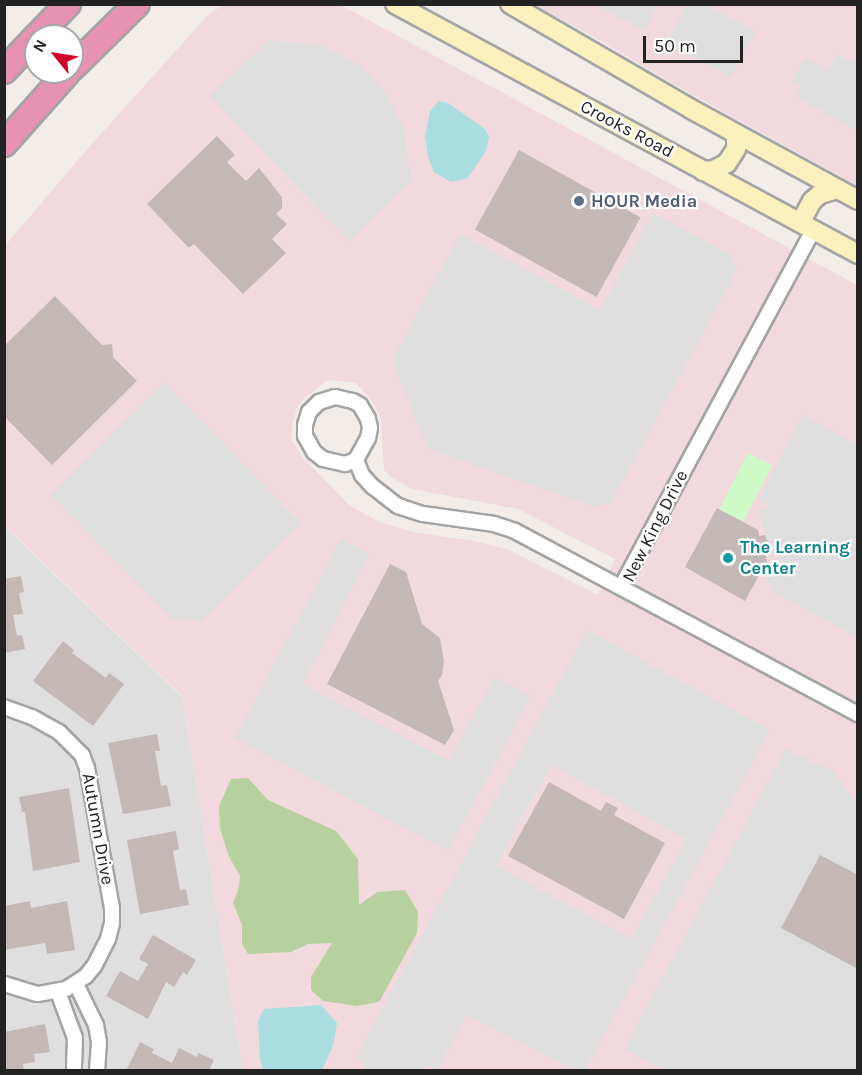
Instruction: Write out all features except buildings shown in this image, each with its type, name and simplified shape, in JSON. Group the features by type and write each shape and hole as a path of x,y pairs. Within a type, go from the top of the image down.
{"highway":[{"path":"49,24 68,4"},
{"path":"84,56 137,4"},
{"path":"4,71 24,50"},
{"path":"4,144 57,84"}],"main road":[{"name":"Crooks Road","path":"395,4 858,254"},
{"path":"510,4 736,134 858,200"},
{"path":"704,171 721,167 732,157 736,149 736,134"},
{"path":"808,227 804,216 812,201 826,191 837,189"}],"street":[{"name":"New King Drive","path":"808,227 621,587 858,714"},
{"path":"343,397 353,401 364,410 369,428 368,438 356,460 345,464 335,463 323,459 308,445 305,425 309,412 319,402 328,398 343,397"},
{"path":"356,460 363,475 372,486 399,506 423,514 505,527 621,587"},
{"name":"Autumn Drive","path":"4,707 32,717 58,732 76,747 87,768 112,908 112,922 102,954 86,976 66,988"},
{"path":"4,984 37,994 66,988"},
{"path":"66,988 75,1038 74,1071"},
{"path":"66,988 94,1018 98,1033 97,1071"}],"shaded area":[{"path":"339,4 857,285 857,1070 243,1070 182,696 5,526 4,247 82,155 208,15 223,5","holes":["328,380 356,383 373,402 381,419 384,470 392,478 412,489 518,509 615,559 598,595 507,549 474,541 418,533 379,522 349,505 303,458 291,439 292,424 298,406 304,398"]},
{"path":"687,4 706,5 756,32 731,77 666,42"},
{"path":"535,5 857,5 857,186 654,73 603,42"},
{"path":"596,5 658,5 644,30"},
{"path":"269,40 323,46 359,65 385,92 404,129 411,181 349,241 210,96"},
{"path":"837,54 857,65 857,131 796,97 802,86 792,81 805,57 828,70"},
{"path":"653,213 732,256 737,270 611,503 593,506 428,449 392,360 460,234 600,310"},
{"path":"164,383 301,523 201,621 174,620 51,495"},
{"path":"803,415 857,445 857,637 772,591 774,585 766,581 782,551 771,554 758,511 771,507 758,500"},
{"path":"4,526 182,697 243,1070 5,1070"},
{"path":"341,539 370,554 302,684 449,761 494,677 531,696 448,851 235,738"},
{"path":"587,630 770,730 585,1070 575,1070 466,1015 437,1070 426,1065 423,1070 367,1070 357,1056","holes":["551,765 686,839 632,939 496,866"]},
{"path":"786,749 834,772 857,806 857,1070 665,1070 624,1049"}],"green space":[{"path":"748,453 772,465 743,521 719,509"},
{"path":"248,778 268,800 336,831 358,859 359,905 377,892 405,890 418,912 417,933 379,1002 357,1006 323,1001 311,990 311,977 332,943 308,944 291,952 248,954 242,944 242,925 233,903 238,891 240,876 229,857 220,828 219,806 231,779"}],"water":[{"path":"439,101 448,103 485,129 489,137 486,151 468,178 451,182 434,172 428,157 425,137 430,111"},
{"path":"321,1005 337,1023 333,1046 322,1070 263,1070 260,1059 258,1020 264,1009"}],"place":[{"name":"HOUR Media","path":"579,201"},
{"name":"The Learning Center","path":"728,558"}]}
